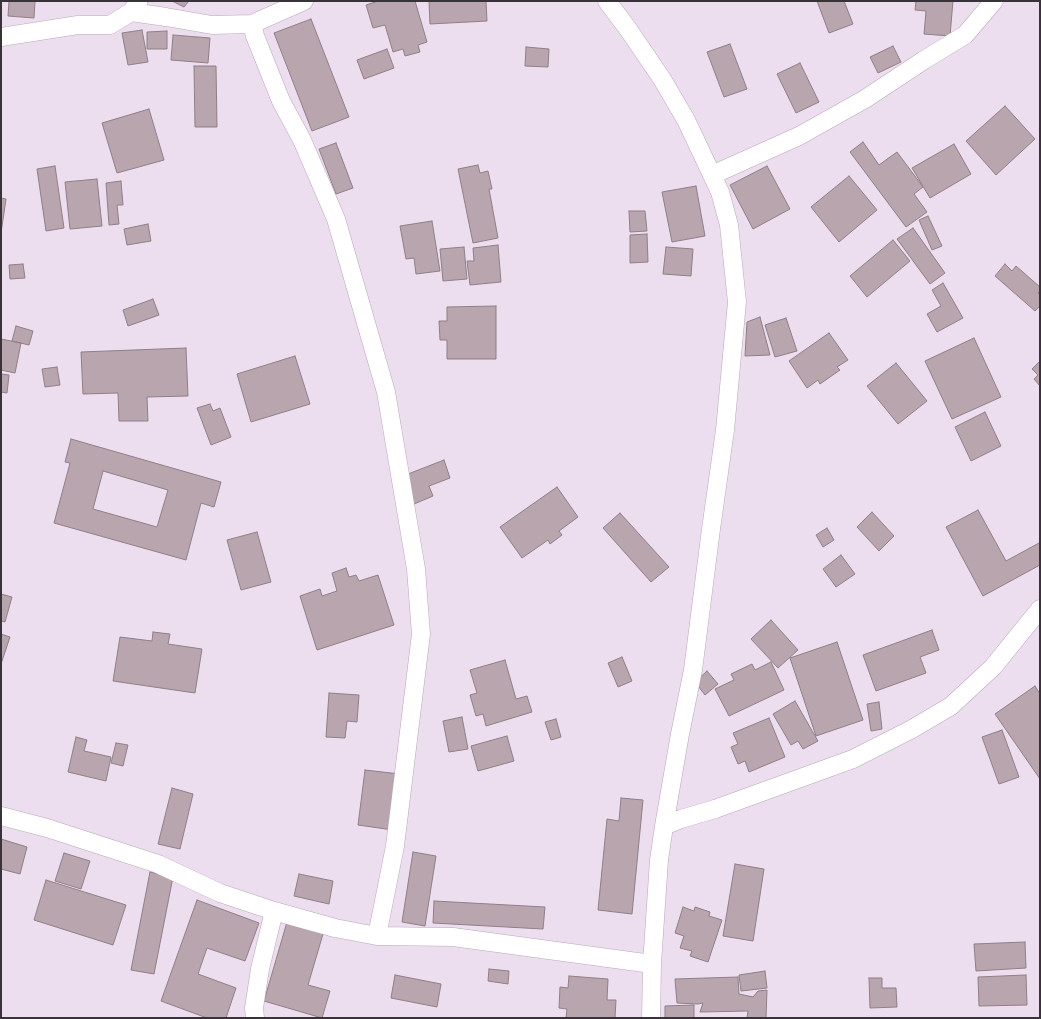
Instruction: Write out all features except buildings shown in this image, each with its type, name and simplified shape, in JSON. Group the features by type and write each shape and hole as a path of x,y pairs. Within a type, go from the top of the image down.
{"street":[{"path":"1,37 78,25 110,25 136,7 166,17 212,25 252,24 304,1"},
{"path":"607,1 662,79 686,120 720,192 729,225 737,302 725,430 693,670 680,734 659,860 652,964 651,1018"},
{"path":"712,175 799,136 865,99 965,35 994,1"},
{"path":"252,24 255,36 281,101 302,140 336,219 386,392 416,569 421,634 396,846 377,936"},
{"path":"664,826 853,758 912,729 951,706 993,667 1040,609"},
{"path":"1,816 47,828 158,864 220,893 274,911 335,928 377,936 453,937 652,964"},
{"path":"254,1018 254,1008 260,969 274,911"}]}
